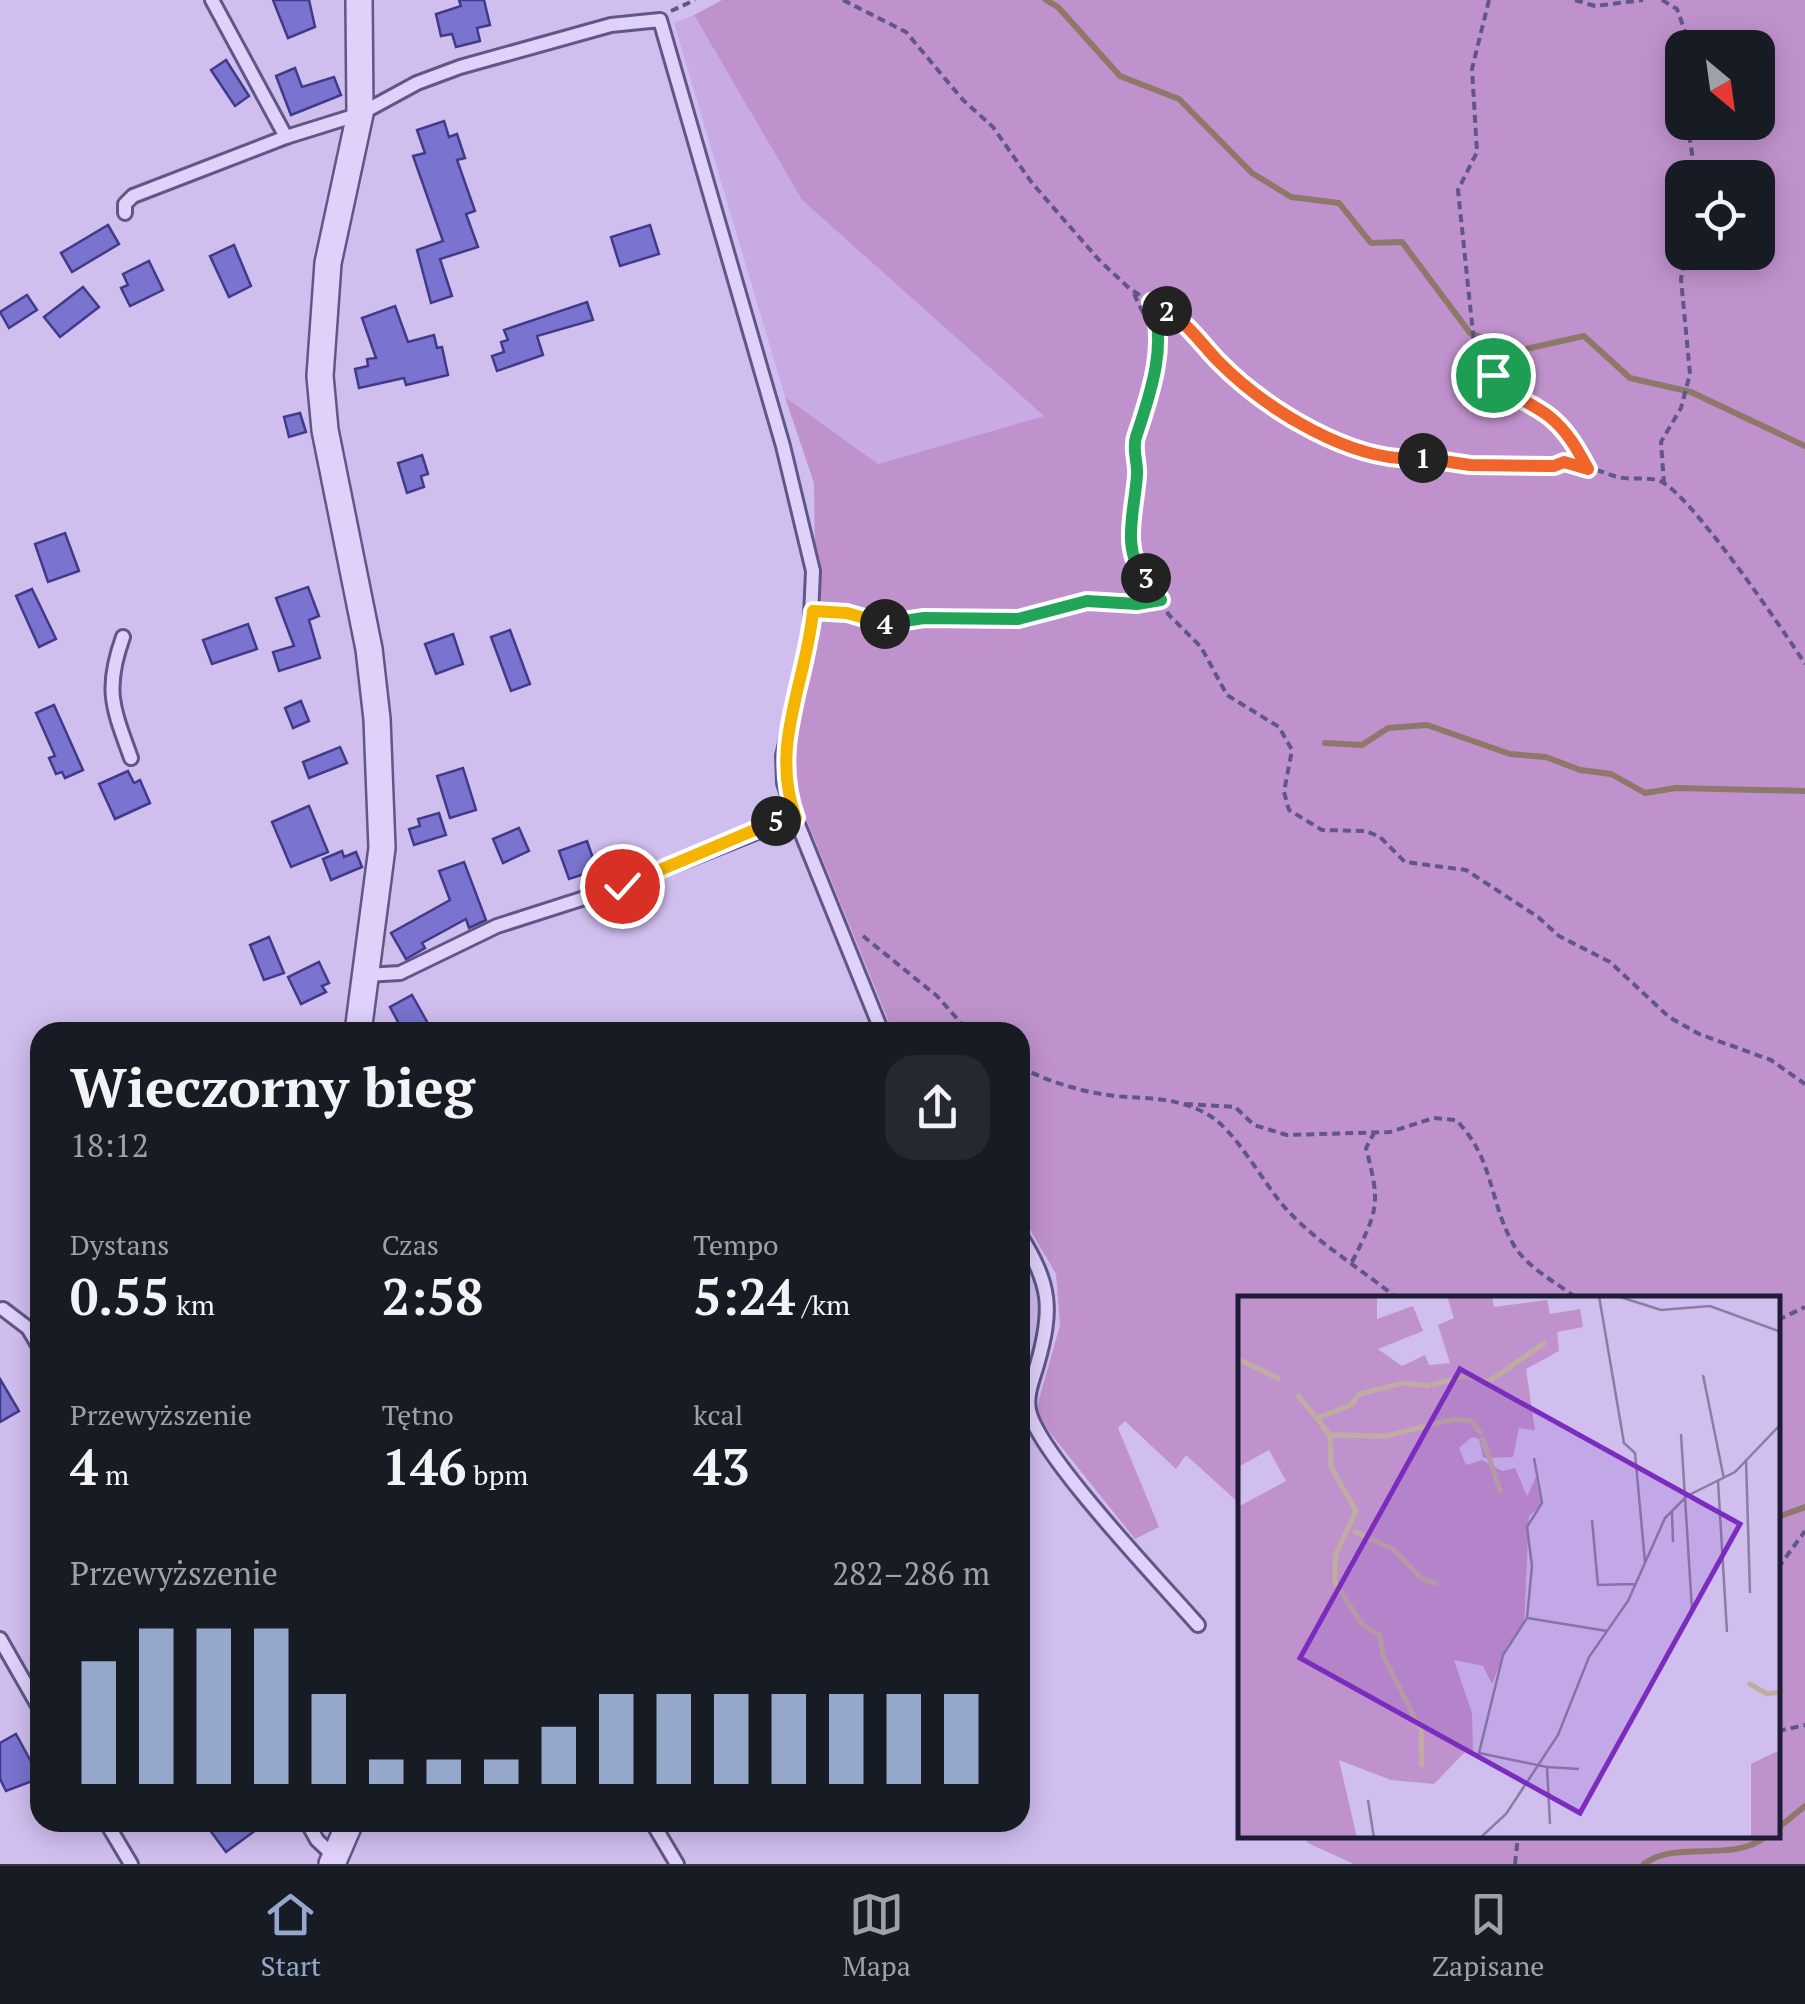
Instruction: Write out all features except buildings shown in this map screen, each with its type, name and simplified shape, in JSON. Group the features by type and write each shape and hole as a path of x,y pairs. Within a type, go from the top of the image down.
{"street":[{"path":"359,0 360,114 328,263 320,376 325,430 369,649 377,719 382,848 359,1022"},
{"path":"336,1862 346,1832"}],"lane":[{"path":"212,0 286,138"},
{"path":"125,213 133,196 360,114 417,83 611,25 660,20 796,496 812,571 813,611 783,756 784,783 878,1022"},
{"path":"124,637 114,664 110,700 131,758"},
{"path":"366,975 400,973 497,926 622,886 796,818"},
{"path":"1030,1252 1040,1267 1049,1310 1030,1393 1033,1424 1095,1508 1198,1625"},
{"path":"3,1309 30,1331"},
{"path":"0,1639 30,1692"},
{"path":"112,1832 130,1864"},
{"path":"312,1832 336,1862"},
{"path":"658,1832 678,1864"}],"path":[{"path":"660,20 695,0"},
{"path":"844,0 906,32 962,100 994,127 1032,183 1099,260 1132,290 1188,328 1240,380 1312,429 1361,454 1394,461 1436,457 1470,465 1554,466 1564,462 1622,479 1664,484 1717,539 1805,664"},
{"path":"863,8 864,0"},
{"path":"1489,0 1472,70 1477,152 1458,190 1474,344 1504,392 1547,415 1566,432 1588,469"},
{"path":"1575,0 1595,6 1643,0"},
{"path":"1662,0 1677,9"},
{"path":"1680,0 1677,9 1685,30"},
{"path":"1664,484 1661,442 1681,408 1690,374 1683,270"},
{"path":"1132,290 1157,343"},
{"path":"1151,302 1157,343 1145,421 1135,438 1137,477 1130,542 1138,569 1169,615 1201,647 1227,695 1278,726 1292,750 1284,792 1289,810 1302,822 1322,830 1366,831 1380,837 1404,862 1466,870 1528,910 1559,936 1610,962 1668,1017 1699,1034 1771,1060 1805,1084"},
{"path":"813,611 847,613 883,624 924,618 1018,619 1087,601 1137,604 1161,600"},
{"path":"842,924 901,964 959,1022"},
{"path":"1030,1070 1068,1086 1235,1108 1254,1124 1287,1135 1374,1133 1434,1118 1456,1120 1477,1142 1512,1244 1540,1274 1573,1296"},
{"path":"1185,1104 1228,1129 1248,1163 1290,1214 1394,1296"},
{"path":"1352,1262 1376,1214 1376,1187 1366,1148 1374,1133"},
{"path":"1780,1319 1805,1308"},
{"path":"1780,1565 1805,1531"},
{"path":"1780,1731 1805,1725"},
{"path":"1515,1864 1518,1839"}],"shaded area":[{"path":"722,0 1805,0 1805,1864 1354,1864 1306,1839 1780,1839 1780,1296 1238,1296 1238,1502 1186,1455 1176,1469 1125,1421 1118,1428 1159,1527 1135,1539 1035,1414 1060,1325 1056,1274 1030,1229 1030,1022 889,1022 789,777 816,637 814,483 785,397 878,464 1044,416 802,200 694,15"},
{"path":"694,15 802,200 1045,416 878,464 785,397 674,23"}],"waterway":[{"path":"1046,0 1058,7 1120,76 1179,99 1252,173 1291,197 1339,203 1371,243 1402,242 1470,333 1517,351 1584,336 1630,378 1691,392 1805,446"},
{"path":"1325,743 1362,745 1388,728 1427,725 1510,754 1546,757 1580,770 1611,774 1645,793 1676,788 1805,791"},
{"path":"1780,1516 1805,1507"},
{"path":"1780,1826 1805,1806"},
{"path":"1644,1864 1673,1853 1737,1849 1762,1839"}],"route":[{"path":"622,886 781,820 796,818 782,765 813,611 847,613 883,624 924,618 1018,619 1087,601 1137,604 1161,600 1138,569 1130,542 1132,494 1137,477 1135,438 1145,421 1157,343 1156,313 1151,302 1174,315 1240,380 1312,429 1361,454 1394,461 1436,457 1470,465 1554,466 1564,462 1588,469 1566,432 1547,415 1504,392 1493,375"}]}
